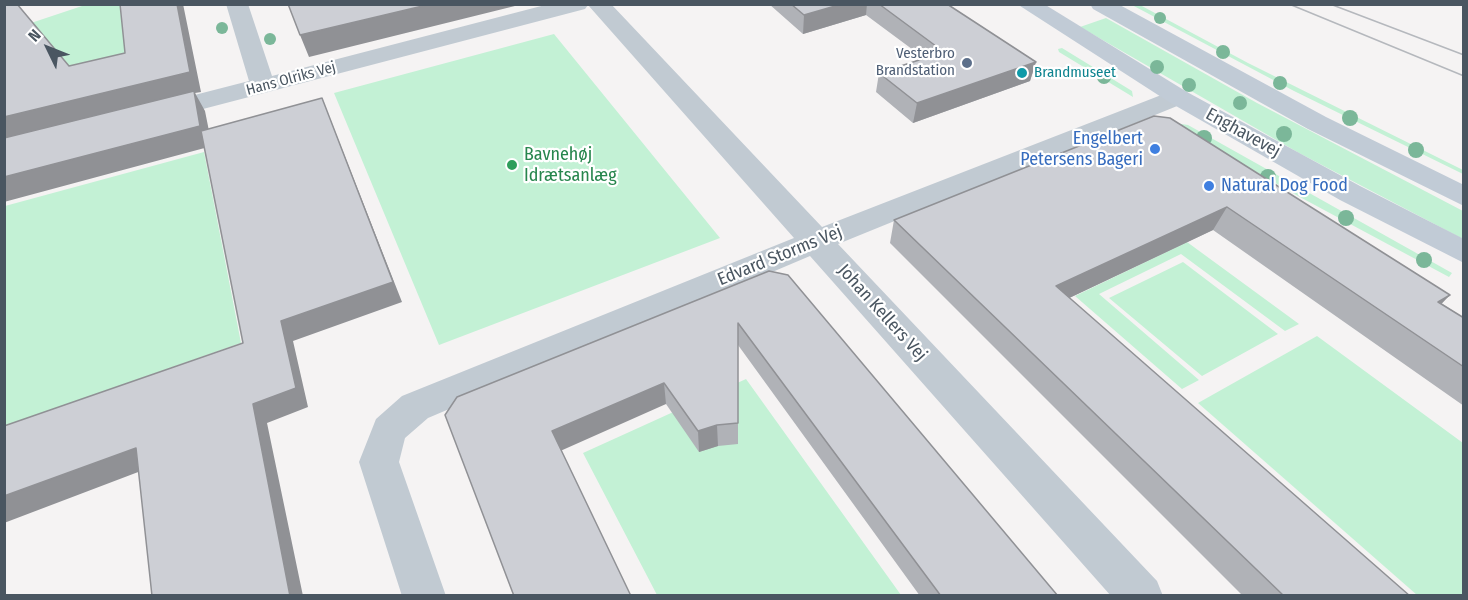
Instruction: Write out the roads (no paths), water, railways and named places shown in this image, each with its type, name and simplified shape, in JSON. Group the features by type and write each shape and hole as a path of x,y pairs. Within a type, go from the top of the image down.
{"street":[{"path":"237,4 263,86"},
{"name":"Hans Olriks Vej","path":"140,118 577,4"},
{"name":"Johan Kellers Vej","path":"598,4 1141,596"},
{"name":"Enghavevej","path":"1028,4 1178,97 1350,193 1464,252"},
{"path":"1101,4 1317,123 1464,197"},
{"name":"Edvard Storms Vej","path":"424,596 379,462 389,430 415,407 817,241 1178,97"}],"tram line":[{"path":"1289,4 1464,76"},
{"path":"1330,4 1464,55"}],"place":[{"name":"Vesterbro Brandstation","path":"967,63"},
{"name":"Brandmuseet","path":"1022,73"},
{"name":"Engelbert Petersens Bageri","path":"1155,149"},
{"name":"Bavnehøj Idrætsanlæg","path":"512,165"},
{"name":"Natural Dog Food","path":"1209,186"}]}
